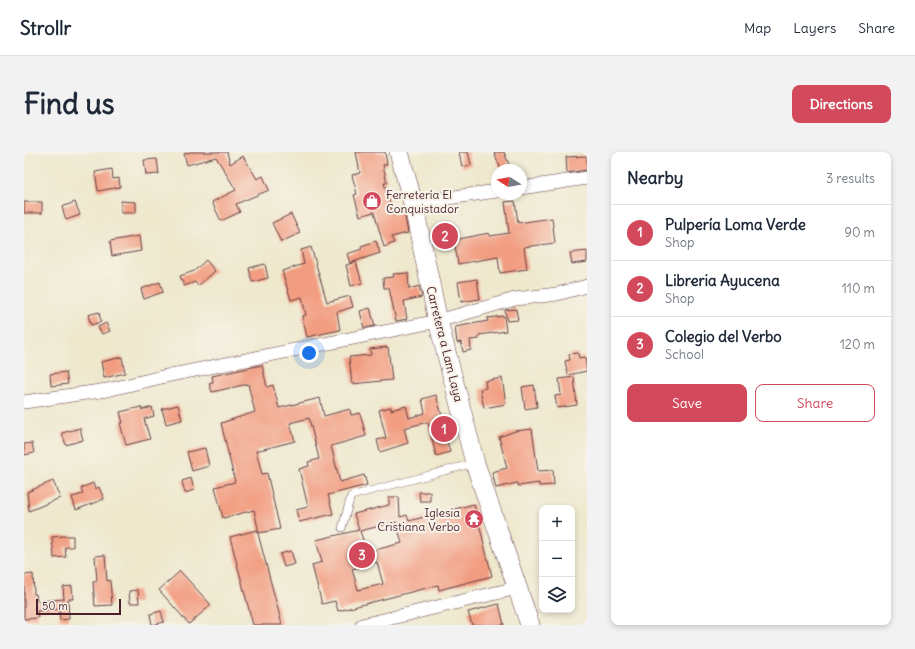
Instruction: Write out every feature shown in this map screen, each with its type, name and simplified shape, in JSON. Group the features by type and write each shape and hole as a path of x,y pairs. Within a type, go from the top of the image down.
{"main road":[{"name":"Carretera a Lam Laya","path":"399,152 413,203 438,321 475,463 530,625"}],"street":[{"path":"527,187 587,178"},
{"path":"413,203 491,192"},
{"path":"24,402 107,390 174,374 438,321 515,299 557,294 587,286"},
{"path":"362,625 517,588"}],"lane":[{"path":"342,528 351,496 475,463"}],"building":[{"path":"190,152 227,152 230,164 243,156 257,179 263,176 269,190 236,204 240,212 221,221 212,202 236,190 216,157 187,165 184,154"},
{"path":"356,152 385,152 387,164 383,165 387,183 384,183 393,215 404,212 408,233 391,237 394,243 384,247 374,212 360,216 354,195 357,194 352,175 360,173"},
{"path":"459,152 468,152 471,165 462,167"},
{"path":"494,152 504,152 509,164 499,164"},
{"path":"587,156 587,170 567,173 566,157"},
{"path":"157,159 159,174 146,175 144,160"},
{"path":"112,169 113,179 119,178 120,187 98,191 95,172"},
{"path":"121,201 136,202 136,213 121,213"},
{"path":"515,201 518,223 552,218 555,243 524,247 527,269 500,273 498,257 458,264 454,240 489,233 490,236 509,233 505,202"},
{"path":"24,202 42,202 42,213 24,213"},
{"path":"75,202 80,215 66,220 62,207"},
{"path":"291,214 300,233 281,242 272,223"},
{"path":"139,236 141,251 112,256 110,241"},
{"path":"376,241 380,253 350,263 347,254 362,249 361,246"},
{"path":"311,247 327,302 350,296 353,307 337,312 340,330 307,337 302,316 306,315 302,297 291,300 282,271 304,264 301,250"},
{"path":"587,251 587,262 572,264 570,253"},
{"path":"206,260 215,271 198,286 195,282 184,286 180,276 194,271"},
{"path":"356,262 362,283 351,286 346,265"},
{"path":"265,264 268,278 252,282 249,268"},
{"path":"408,273 409,289 419,286 422,297 404,301 407,319 396,321 389,288 384,288 383,278 394,277 393,274"},
{"path":"477,279 480,299 461,302 458,282"},
{"path":"160,282 163,292 144,299 141,289"},
{"path":"370,308 375,326 364,328 360,311"},
{"path":"516,309 518,320 507,321 505,310"},
{"path":"99,312 101,322 91,325 88,315"},
{"path":"504,316 506,331 479,335 479,339 470,340 471,350 463,352 461,342 457,343 455,327 488,321 487,318"},
{"path":"106,323 110,331 102,334 98,327"},
{"path":"388,347 392,380 352,384 349,357 371,355 370,349"},
{"path":"578,353 579,358 585,357 587,371 568,375 565,361 570,360 569,354"},
{"path":"122,357 125,373 104,378 101,362"},
{"path":"262,365 267,387 273,385 279,408 320,398 324,416 350,409 351,415 360,413 366,436 331,446 340,482 364,475 367,485 328,495 333,514 299,522 296,510 308,507 299,469 309,466 308,462 319,459 309,418 290,423 295,441 256,451 262,474 267,473 280,529 259,533 254,510 223,518 215,487 235,482 221,423 255,412 248,384 212,392 209,383 213,382 212,376"},
{"path":"66,372 68,384 51,386 50,374"},
{"path":"574,377 577,405 557,408 555,396 561,395 559,379"},
{"path":"502,378 506,404 484,408 480,389 486,388 485,381"},
{"path":"534,385 537,407 525,409 522,387"},
{"path":"436,395 447,433 445,434 450,452 436,456 428,422 404,428 408,443 380,452 377,440 386,438 379,410 391,407 391,410 406,406 409,418 425,413 422,399"},
{"path":"178,405 182,420 166,424 162,409"},
{"path":"141,407 142,410 152,407 154,416 144,419 150,439 126,445 120,423 123,423 120,412"},
{"path":"80,428 83,440 66,445 62,433"},
{"path":"532,429 538,471 553,470 554,485 539,486 539,483 518,486 517,483 496,488 492,472 507,468 499,437 515,431"},
{"path":"32,443 34,453 24,455 24,444"},
{"path":"205,448 209,466 192,471 187,452"},
{"path":"191,478 194,490 185,493 182,481"},
{"path":"53,481 60,498 29,511 27,492"},
{"path":"93,483 95,489 99,487 104,499 76,510 72,497 83,494 81,488"},
{"path":"419,492 430,492 430,501 420,501"},
{"path":"389,497 399,497 400,517 407,515 409,521 474,504 492,576 439,590 438,585 338,611 335,601 322,604 312,565 322,562 316,540 359,530 354,514 389,505","holes":["396,522 402,543 367,552 360,531","377,562 383,584 358,590 352,569"]},
{"path":"257,530 282,625 253,625 230,537"},
{"path":"73,536 73,547 65,547 66,557 54,558 52,537"},
{"path":"291,551 295,564 284,567 280,554"},
{"path":"105,555 107,581 110,580 112,605 95,606 93,582 97,581 95,556"},
{"path":"180,571 211,605 189,624 159,590"},
{"path":"33,574 34,594 36,594 37,601 64,599 63,587 72,586 73,599 68,599 69,619 60,620 59,609 37,611 38,618 24,619 24,575"},
{"path":"138,590 139,603 130,603 129,591"},
{"path":"499,604 504,625 472,625 468,612"},
{"path":"161,611 164,622 152,625 150,614"}],"place":[{"name":"Ferretería El Conquistador","path":"372,201"},
{"name":"Libreria Ayucena","path":"445,236"},
{"name":"Pulpería Loma Verde","path":"444,429"},
{"name":"Iglesia Cristiana Verbo","path":"474,519"},
{"name":"Colegio del Verbo","path":"362,555"}]}
